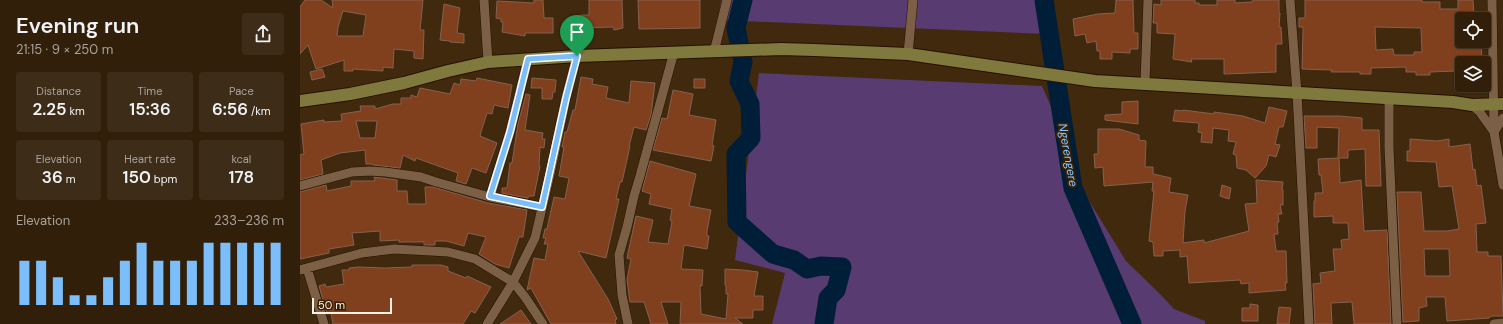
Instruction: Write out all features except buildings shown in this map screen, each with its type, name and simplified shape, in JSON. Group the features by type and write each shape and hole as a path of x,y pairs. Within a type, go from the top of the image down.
{"street":[{"path":"484,0 488,62"},
{"path":"714,52 727,0"},
{"path":"908,54 913,0"},
{"path":"1145,83 1148,0"},
{"path":"1290,0 1298,92 1309,324"},
{"path":"1492,0 1498,105 1494,132 1503,185"},
{"path":"300,101 350,94 404,83 488,62 577,56 674,52 698,53 814,50 908,54 1095,81 1298,92 1472,105 1498,105"},
{"path":"628,324 622,295 619,255 674,52"},
{"path":"487,324 513,282 535,238 566,98 577,56"},
{"path":"490,196 510,132 528,59"},
{"path":"1389,99 1389,148 1397,324"},
{"path":"1472,105 1479,111 1494,132"},
{"path":"1494,132 1503,118"},
{"path":"300,186 348,173 370,171 421,177 490,196 542,207"},
{"path":"324,324 304,269 362,253 394,249 448,252 475,259 513,282 526,296 543,324"},
{"path":"1494,324 1503,323"}],"shaded area":[{"path":"721,0 1040,0 1047,34 718,20"},
{"path":"759,73 1042,86 1053,111 1070,170 1126,261 1174,309 1205,321 1205,324 772,324 785,273 735,260"}],"waterway":[{"path":"743,0 736,28 743,62 739,81 750,104 751,138 736,154 737,222 773,254 794,260 807,269 821,266 842,267 836,290 828,298 824,324"},
{"name":"Ngerengere","path":"1044,0 1073,188 1132,324"}],"route":[{"path":"577,56 566,98 542,207 490,196 510,132 528,59 577,56"}]}
